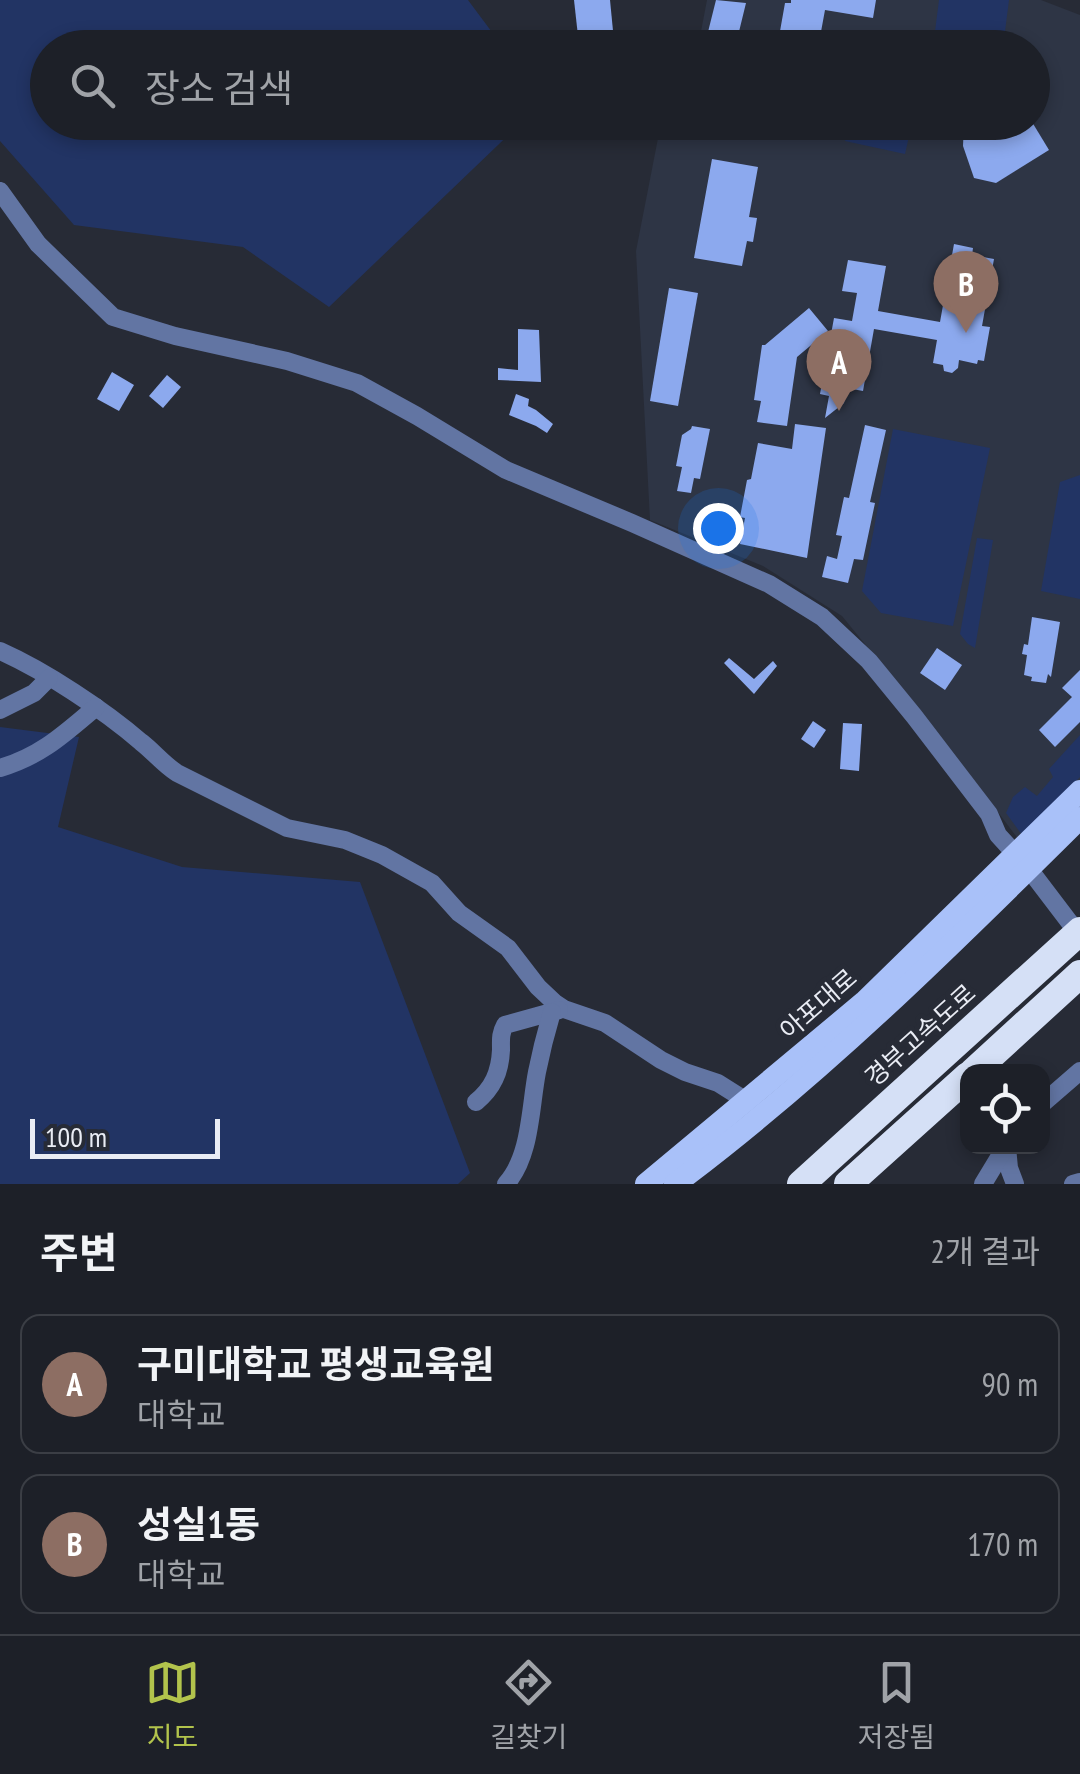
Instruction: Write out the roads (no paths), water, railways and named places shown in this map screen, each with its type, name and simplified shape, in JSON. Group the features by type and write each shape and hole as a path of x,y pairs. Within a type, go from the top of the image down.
{"highway":[{"name":"경부고속도로","path":"801,1184 1080,934"},
{"path":"981,1064 1080,974"},
{"path":"848,1184 960,1083"}],"main road":[{"path":"1022,862 1080,791"},
{"path":"1022,862 1080,818"},
{"name":"아포대로","path":"646,1184 885,1008 1022,862"},
{"name":"아포대로","path":"675,1184 755,1107"}],"street":[{"path":"0,192 38,244 113,317 175,336 288,361 357,383 506,470 768,584 822,617 869,661 914,716 989,814 998,836 1080,934"},
{"path":"0,651 96,707 177,773 287,828 345,840 432,883 459,913 508,948 558,1010"},
{"path":"0,710 34,693 49,678"},
{"path":"0,768 30,758 53,744 96,707"},
{"path":"506,1184 522,1158 537,1072 558,1010"},
{"path":"476,1102 486,1094 499,1070 501,1032 506,1025 558,1010 605,1023 662,1060 718,1084 755,1107"},
{"path":"1050,1097 1080,1071"},
{"path":"983,1184 1002,1154"},
{"path":"1007,1154 1015,1184"}],"place":[{"name":"성실1동","path":"966,333"},
{"name":"구미대학교 평생교육원","path":"839,411"}]}
